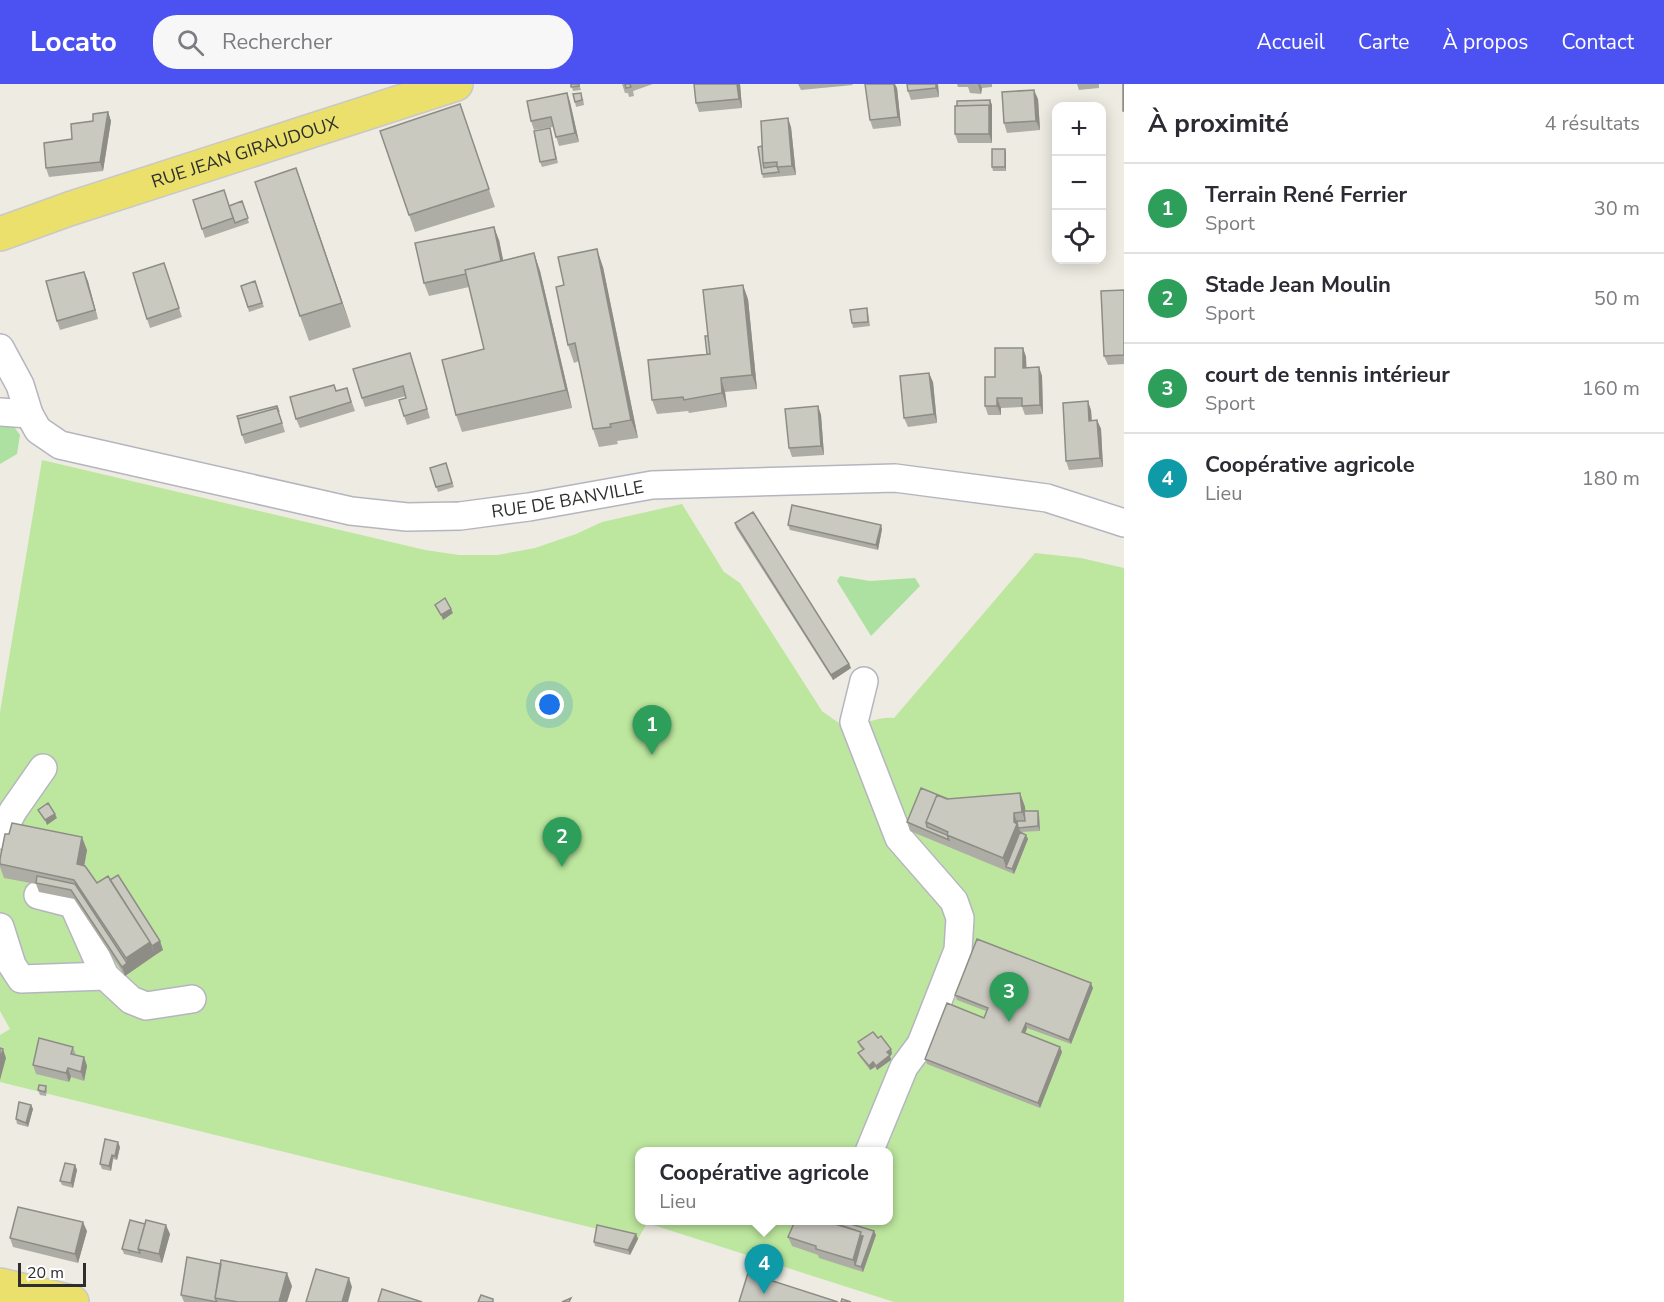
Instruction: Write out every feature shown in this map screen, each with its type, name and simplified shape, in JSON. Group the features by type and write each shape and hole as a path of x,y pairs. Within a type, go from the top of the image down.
{"main road":[{"name":"RUE JEAN GIRAUDOUX","path":"0,234 34,220 456,84"},
{"name":"RUE JEAN GIRAUDOUX","path":"0,252 9,238 34,220"},
{"path":"0,1285 72,1302"}],"street":[{"name":"RUE DE BANVILLE","path":"4,360 20,385 29,414 38,430 60,445 351,511 407,518 471,515 652,485 896,478 1047,498 1124,523"},
{"path":"0,412 29,414"},
{"path":"864,681 854,722 899,838 954,901 960,918 957,950 921,1044 904,1067 871,1147"},
{"path":"0,835 13,811 43,768"},
{"path":"38,895 73,904 105,976 131,1000 146,1006 192,999"},
{"path":"0,927 6,968 21,979 105,976"}],"green space":[{"path":"0,423 12,424 20,435 17,454 0,464"},
{"path":"42,460 425,550 459,555 498,555 535,548 602,522 682,504 724,572 740,583 822,711 840,723 848,725 894,718 1035,553 1081,558 1124,568 1124,1302 894,1302 653,1225 893,1225 893,1147 635,1147 635,1225 646,1225 638,1239 0,1082 0,1035 10,1029 0,1011 0,712"},
{"path":"840,576 870,581 915,578 920,586 871,636 837,581"}],"building":[{"path":"694,84 737,84 739,99 696,103"},
{"path":"865,84 894,84 898,117 870,120"},
{"path":"907,84 936,84 936,88 908,91"},
{"path":"1124,84 1124,111 1123,111"},
{"path":"1034,90 1036,121 1004,123 1002,92"},
{"path":"567,93 575,133 556,137 551,117 531,121 527,101"},
{"path":"581,93 582,100 575,102 573,94"},
{"path":"990,100 990,110 989,105 957,106 957,101"},
{"path":"460,104 489,189 409,215 380,131"},
{"path":"989,105 989,134 955,134 955,106"},
{"path":"108,112 100,162 46,168 44,143 72,139 71,124 93,121 93,114"},
{"path":"788,118 792,166 777,167 777,162 763,163 761,121"},
{"path":"550,128 556,159 540,162 534,131"},
{"path":"762,146 764,168 777,166 779,172 762,174 758,147"},
{"path":"992,149 1005,149 1005,167 992,167"},
{"path":"296,168 342,303 300,316 255,182"},
{"path":"224,190 233,218 202,229 193,200"},
{"path":"242,201 248,218 235,223 229,206"},
{"path":"494,227 501,261 465,270 466,274 424,283 415,243"},
{"path":"597,249 631,420 610,424 611,427 593,429 575,343 568,345 556,287 564,285 558,257"},
{"path":"534,253 566,390 456,415 442,360 484,349 465,270"},
{"path":"164,263 179,308 147,319 133,273"},
{"path":"84,272 95,310 57,321 46,281"},
{"path":"255,281 262,303 248,307 241,286"},
{"path":"743,285 752,375 721,378 722,393 684,400 683,397 652,400 648,360 710,354 703,290"},
{"path":"1124,290 1124,355 1104,356 1101,291"},
{"path":"867,308 868,322 852,323 850,310"},
{"path":"705,336 708,336 710,354 707,354"},
{"path":"995,348 1023,348 1023,368 1039,367 1040,405 1022,406 1022,398 997,398 997,406 985,406 985,377 995,377"},
{"path":"410,353 427,409 404,416 399,400 406,398 403,386 362,398 353,369"},
{"path":"929,373 934,414 904,418 900,376"},
{"path":"334,385 336,391 347,388 351,402 296,419 290,397"},
{"path":"1088,401 1089,421 1097,420 1100,458 1066,461 1063,403"},
{"path":"277,406 279,412 277,408 238,419 237,416"},
{"path":"818,406 821,446 789,448 785,409"},
{"path":"277,408 282,423 242,435 238,419"},
{"path":"446,463 452,483 436,487 430,468"},
{"path":"792,505 881,525 876,545 788,525"},
{"path":"753,512 849,664 831,675 735,523"},
{"path":"445,598 451,609 441,615 435,605"},
{"path":"921,788 948,799 937,795 926,822 927,827 947,835 949,840 907,822"},
{"path":"1020,793 1022,812 1014,813 1014,822 1017,824 1003,858 947,835 948,832 926,822 937,795 947,799"},
{"path":"48,803 55,814 45,820 38,810"},
{"path":"1024,811 1038,811 1038,826 1018,828 1017,821 1025,821"},
{"path":"12,823 82,837 77,864 85,866 97,883 108,876 150,942 126,958 74,880 0,864 5,834 9,834"},
{"path":"1020,832 1026,835 1012,869 1006,867"},
{"path":"118,875 160,941 152,946 110,880"},
{"path":"37,876 75,884 127,963 122,967 71,890 36,883"},
{"path":"977,939 1091,983 1069,1040 1026,1023 1022,1032 1060,1047 1038,1103 925,1059 947,1003 984,1018 988,1008 955,995"},
{"path":"873,1032 878,1038 881,1036 891,1049 887,1052 890,1055 876,1066 873,1062 869,1066 858,1053 864,1049 858,1042"},
{"path":"39,1038 73,1047 71,1054 84,1057 81,1072 68,1068 66,1073 33,1065"},
{"path":"39,1085 46,1086 45,1092 38,1090"},
{"path":"19,1102 31,1105 26,1123 16,1119"},
{"path":"105,1139 118,1142 115,1156 112,1155 109,1166 100,1164"},
{"path":"65,1163 75,1165 71,1183 60,1181"},
{"path":"18,1207 83,1222 75,1254 10,1238"},
{"path":"130,1220 145,1224 138,1249 140,1253 122,1249"},
{"path":"146,1220 166,1225 159,1254 138,1249"},
{"path":"597,1225 636,1234 628,1250 594,1242"},
{"path":"793,1225 838,1225 861,1232 853,1260 816,1249 816,1246 788,1237"},
{"path":"840,1225 854,1225 874,1231 861,1267 855,1265 863,1236 860,1235 861,1232"},
{"path":"187,1257 221,1264 215,1298 217,1302 181,1295"},
{"path":"221,1260 287,1273 279,1302 238,1302 215,1298"},
{"path":"316,1269 349,1278 342,1302 306,1302"},
{"path":"748,1273 838,1302 739,1302"},
{"path":"382,1289 422,1302 378,1302"},
{"path":"481,1295 493,1299 493,1302 478,1302"}],"place":[{"name":"Terrain René Ferrier","path":"652,755"},
{"name":"Stade Jean Moulin","path":"562,867"},
{"name":"court de tennis intérieur","path":"1009,1022"},
{"name":"Coopérative agricole","path":"764,1294"}]}
